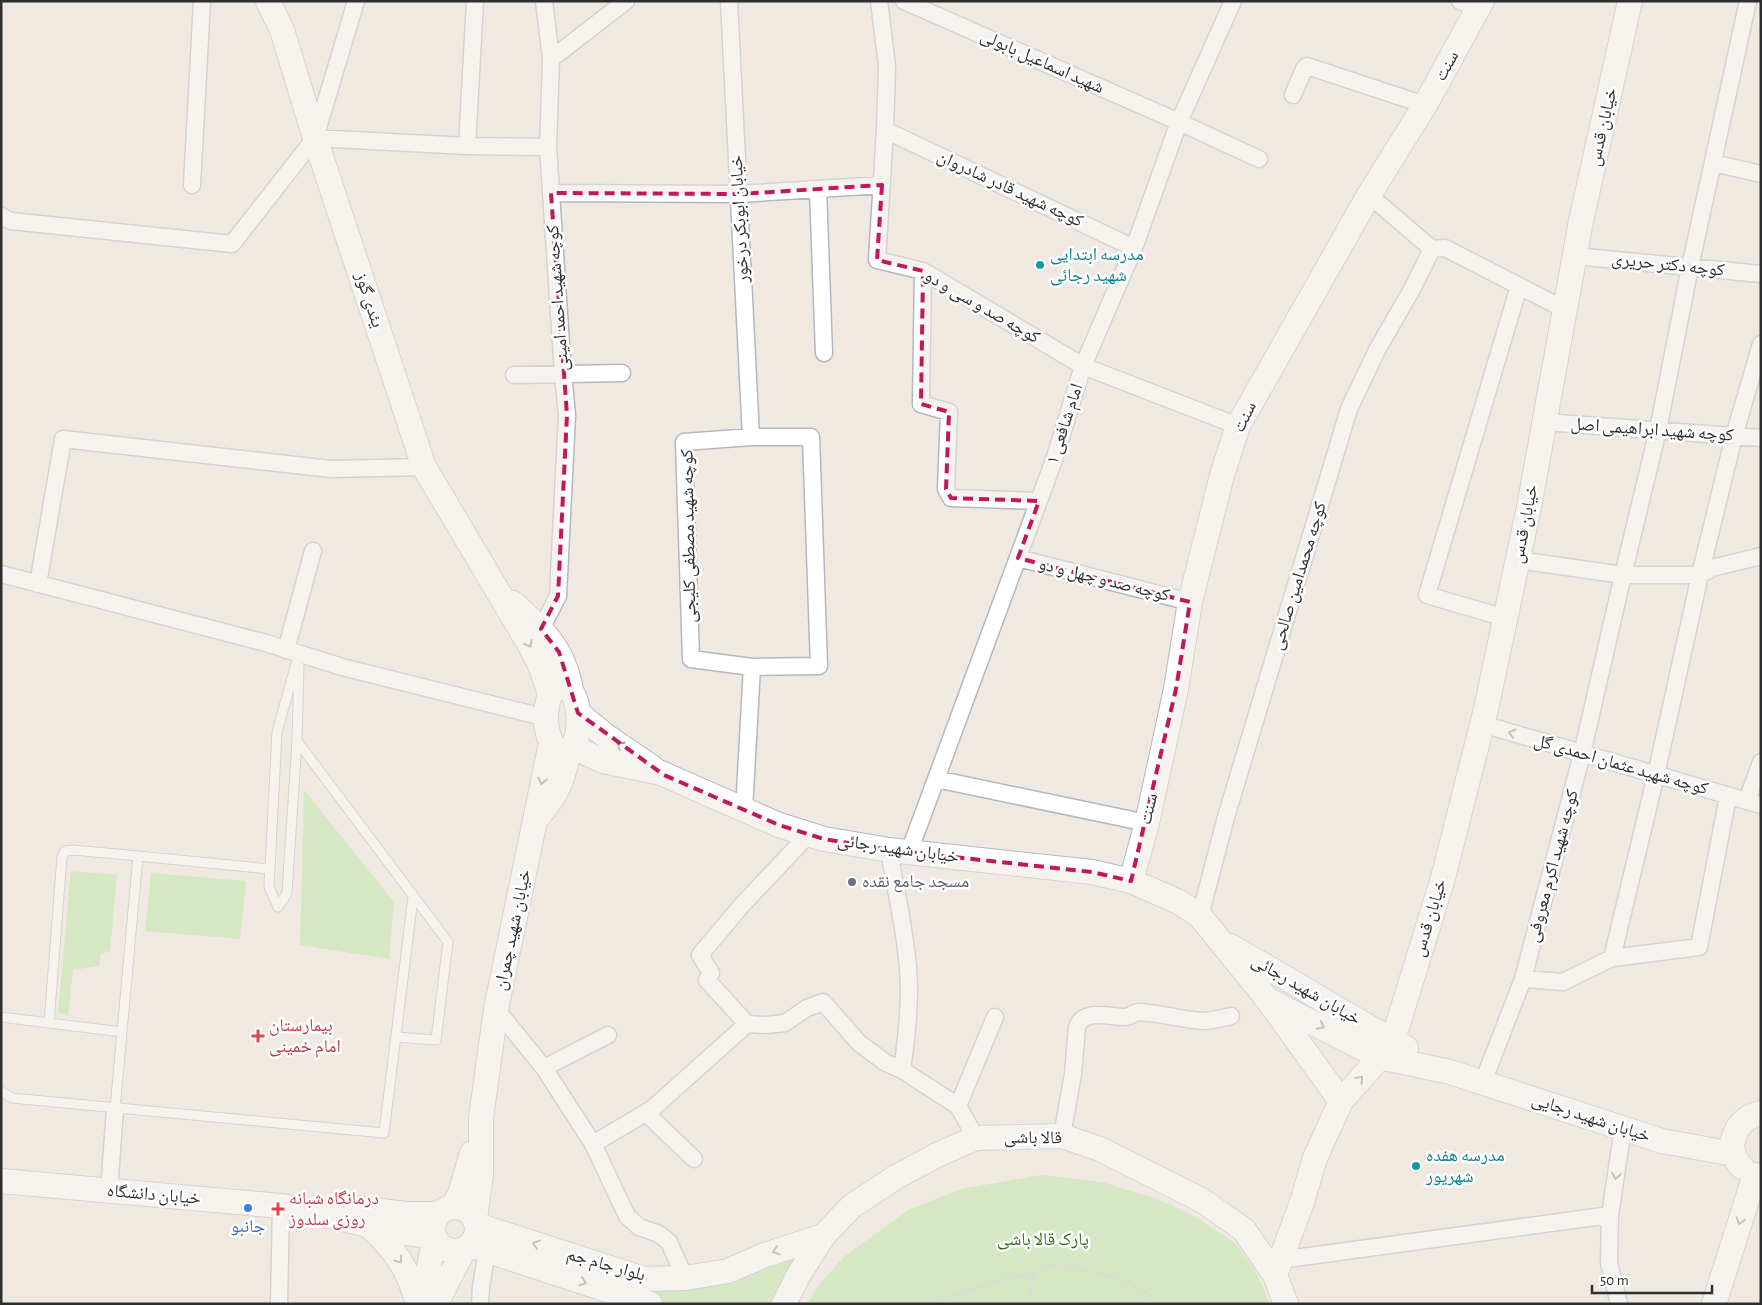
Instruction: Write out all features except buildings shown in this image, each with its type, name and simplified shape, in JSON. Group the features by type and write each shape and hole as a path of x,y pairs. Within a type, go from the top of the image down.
{"main road":[{"name":"یئدی گوز","path":"268,1 282,30 315,138 424,467 540,665 561,692"},
{"name":"خیابان قدس","path":"1386,1049 1443,878 1482,724 1518,560 1574,256 1630,1"},
{"name":"سنت","path":"1131,881 1147,824 1176,689 1190,602 1222,475 1238,426 1369,195 1425,105 1473,3"},
{"path":"495,587 549,637 559,652 568,674 561,692 548,700 548,736 564,747 578,724 578,713"},
{"path":"561,692 578,713 606,736 661,773"},
{"name":"خیابان شهید رجائی","path":"564,747 603,761 661,773 779,825 824,839 899,851 1092,872 1131,881 1179,902 1200,916 1268,1000 1386,1049"},
{"name":"خیابان شهید چمران","path":"424,1304 430,1260 440,1224 462,1189 481,1118 496,1009 536,820 554,798 559,787 564,747"},
{"name":"خیابان شهید رجائی","path":"1219,940 1285,976 1328,1004 1386,1049"},
{"path":"1285,976 1274,985 1268,1000 1341,1101"},
{"path":"1277,1267 1302,1202 1314,1158 1341,1101 1386,1049"},
{"name":"خیابان شهید رجایی","path":"1386,1049 1450,1072 1662,1141 1734,1154"},
{"path":"1714,1304 1758,1175 1746,1170 1738,1163 1732,1143 1734,1134 1739,1124 1746,1118 1761,1113"},
{"name":"خیابان شهید چمران","path":"475,1238 481,1174 481,1118"},
{"name":"قالا باشی","path":"784,1304 798,1276 823,1236 852,1206 896,1177 939,1154 976,1138 1062,1136 1100,1149 1203,1201 1244,1230 1277,1267 1286,1304"},
{"name":"خیابان دانشگاه","path":"1,1181 280,1206 306,1210 403,1233 440,1224"},
{"name":"خیابان دانشگاه","path":"306,1210 322,1206 335,1206 406,1214 440,1224"},
{"path":"436,1304 475,1238 466,1210 440,1224 442,1248 450,1251 475,1238"},
{"path":"367,1224 385,1240 402,1263 411,1280 418,1304"},
{"name":"بلوار جام جم","path":"475,1238 644,1279 685,1278 728,1271 765,1254 823,1236"},
{"name":"بلوار جام جم","path":"475,1238 650,1304"}],"street":[{"path":"192,185 202,1"},
{"path":"1,216 11,221 232,244 315,138 356,1"},
{"path":"467,146 475,1"},
{"name":"کوچه شهید احمد امینی","path":"541,629 558,596 567,414 548,147 551,59 544,1"},
{"path":"551,59 626,1"},
{"name":"خیابان ابوبکر درخور","path":"729,1 751,437"},
{"path":"551,194 739,194 882,185 886,130 887,66 879,1"},
{"name":"شهید اسماعیل بابولی","path":"904,1 1180,122 1259,159"},
{"name":"کوچه شهید اکرم معروفی","path":"1483,1082 1523,979 1582,754 1658,430 1690,267 1748,1"},
{"name":"امام شافعی ۱","path":"899,851 936,780 1054,460 1083,366 1134,248 1180,122 1231,2"},
{"path":"1294,95 1304,69 1308,66 1425,105"},
{"name":"کوچه شهید قادر شادروان","path":"886,130 1134,248"},
{"path":"315,138 467,146 548,147"},
{"path":"1713,163 1761,174"},
{"name":"کوچه صد و سی و دو","path":"882,185 877,260 923,271 1083,366 1238,426"},
{"path":"818,189 824,353"},
{"path":"1369,195 1432,249 1445,248 1564,309"},
{"name":"کوچه محمدامین صالحی","path":"1200,916 1226,817 1349,409 1377,350 1411,291 1432,249"},
{"name":"کوچه دکتر حریری","path":"1574,256 1761,274"},
{"path":"923,271 921,404 949,412 946,489 951,498 1039,501"},
{"path":"1505,618 1427,595 1519,286"},
{"path":"1612,958 1656,775 1700,575 1734,436 1761,344"},
{"path":"514,375 622,373"},
{"name":"کوچه شهید ابراهیمی اصل","path":"1544,422 1761,438"},
{"name":"کوچه شهید مصطفی کلیجی","path":"751,437 812,437 819,666 752,667 691,659 684,442 751,437"},
{"path":"38,584 64,439 331,469 424,467"},
{"path":"292,651 312,551"},
{"path":"1518,560 1623,575 1700,575 1712,568 1761,556"},
{"name":"کوچه صد و چهل و دو","path":"1018,558 1190,602"},
{"path":"1,574 292,651 342,667 547,718"},
{"path":"744,810 752,667"},
{"name":"کوچه شهید عثمان احمدی گل","path":"1482,724 1754,803"},
{"path":"1754,803 1761,762"},
{"path":"936,780 1147,824"},
{"path":"1523,979 1563,982 1612,958 1699,947 1728,796"},
{"path":"747,1024 708,980 712,973 700,954 809,834"},
{"path":"899,851 909,985 908,1025 902,1070"},
{"path":"594,1144 652,1109 747,1024 785,1023 807,1008 823,1002 859,1043 886,1063 902,1070 958,1106 976,1138"},
{"path":"496,1009 544,1068 594,1144 627,1216 639,1227 659,1234 670,1242 685,1278"},
{"path":"1062,1136 1073,1074 1077,1027 1084,1016 1127,1018 1138,1012 1176,1019 1206,1021 1231,1016"},
{"path":"958,1106 995,1017"},
{"path":"544,1068 608,1035"},
{"path":"109,1191 115,1109"},
{"path":"646,1113 694,1159"},
{"path":"1619,1304 1609,1263 1610,1215 1623,1128"},
{"path":"279,1304 280,1206"},
{"path":"1277,1267 1610,1215"},
{"name":"خیابان شهید چمران","path":"475,1238 481,1287 480,1304"}],"lane":[{"path":"292,651 297,741 287,893 278,907 269,887 276,732 292,651"},
{"path":"297,741 448,942 436,1040 396,1037"},
{"path":"49,1023 62,857 65,851 73,850 270,869"},
{"path":"115,1109 138,856"},
{"path":"1,1092 12,1098 384,1133 413,897"},
{"path":"1,1017 122,1032"}],"path":[{"path":"936,1304 938,1300 1004,1279 1033,1273 1056,1264 1118,1278 1146,1292 1153,1304"},
{"path":"1028,1304 1031,1296 1033,1273"}],"highlighted area":[{"path":"882,185 877,260 923,271 921,404 949,412 946,489 951,498 1039,501 1018,558 1190,602 1176,689 1131,881 1092,872 889,850 824,839 779,825 664,775 578,713 559,652 541,629 558,596 567,415 551,193 739,194"}],"green space":[{"path":"304,790 394,902 389,959 300,945"},
{"path":"71,871 117,875 110,951 101,954 99,966 73,970 68,1016 58,1012"},
{"path":"151,873 246,881 240,939 145,931"},
{"name":"پارک قالا باشی","path":"1041,1175 1102,1182 1157,1199 1194,1216 1235,1243 1256,1272 1270,1304 807,1304 822,1281 844,1257 908,1210 961,1189"},
{"path":"823,1236 784,1304 650,1304 644,1279 685,1278"}],"place":[{"name":"مدرسه ابتدایی شهید رجائی","path":"1040,265"},
{"name":"مسجد جامع نقده","path":"852,882"},
{"name":"بیمارستان امام خمینی","path":"258,1036"},
{"name":"مدرسه هفده شهریور","path":"1416,1166"},
{"name":"جانبو","path":"248,1208"},
{"name":"درمانگاه شبانه روزی سلدوز","path":"278,1209"}]}
